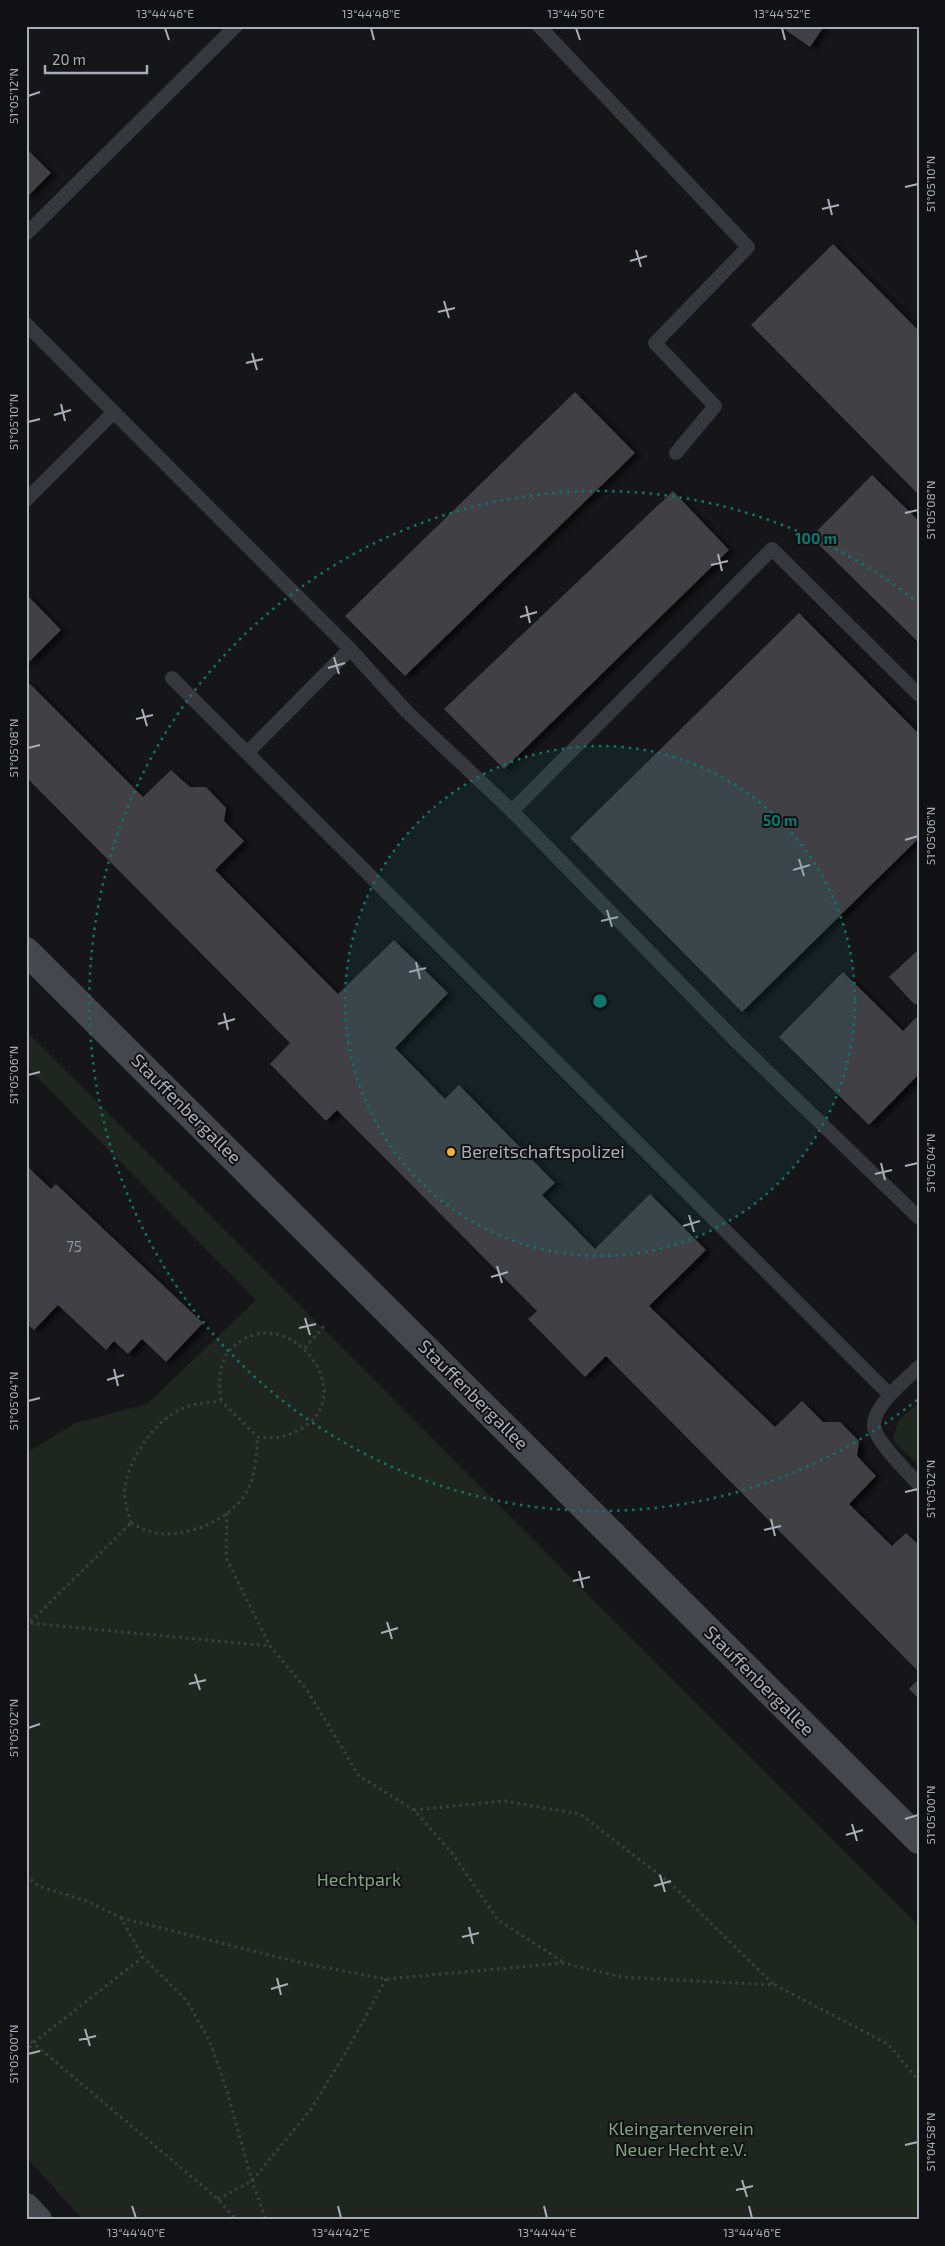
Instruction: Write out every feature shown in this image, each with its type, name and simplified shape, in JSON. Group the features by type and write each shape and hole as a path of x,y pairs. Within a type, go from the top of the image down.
{"main road":[{"name":"Stauffenbergallee","path":"26,950 919,1840"},
{"path":"26,2207 38,2220"}],"lane":[{"path":"26,234 236,26"},
{"path":"539,26 748,247 655,343 715,406 676,453"},
{"path":"26,324 350,649 407,712 512,810 737,1042 919,1218"},
{"path":"26,500 114,412"},
{"path":"512,810 772,549 919,695"},
{"path":"247,753 350,649"},
{"path":"172,678 890,1395"},
{"path":"919,1367 890,1395 878,1411 874,1427 881,1441 919,1485"}],"path":[{"path":"305,1348 326,1324"},
{"path":"271,1333 289,1337 305,1348 321,1377 324,1389 322,1404 314,1419 300,1430 281,1437 258,1437 221,1401 219,1379 223,1358 236,1343 252,1334 271,1333"},
{"path":"131,1524 124,1487 134,1461 147,1440 163,1420 187,1406 221,1401"},
{"path":"131,1524 155,1534 181,1533 203,1527 227,1513 246,1493 256,1465 258,1437"},
{"path":"227,1513 226,1558 270,1646 307,1690 358,1776 414,1810 452,1853 498,1920 564,1963"},
{"path":"27,1624 131,1524"},
{"path":"26,1619 27,1624"},
{"path":"27,1624 270,1646"},
{"path":"414,1810 504,1801 580,1814 670,1883 775,1985 888,2044 919,2081"},
{"path":"26,1875 38,1886 87,1901 121,1918 302,1963 386,1979 564,1963 621,1977 775,1985"},
{"path":"121,1918 144,1957 187,2001 210,2042 227,2091 252,2181 266,2220"},
{"path":"26,2052 33,2043 144,1957"},
{"path":"218,2199 252,2181 311,2108 349,2047 386,1979"},
{"path":"26,2036 218,2199 236,2220"}],"green space":[{"name":"Hechtpark","path":"26,1031 919,1926 919,2220 83,2220 26,2157 26,1451 28,1452 75,1423 147,1404 256,1300 26,1066"},
{"path":"919,1402 919,1466 893,1440 898,1421"}],"building":[{"path":"780,26 824,26 810,47"},
{"path":"26,148 51,173 26,198"},
{"path":"833,244 919,331 919,495 751,325"},
{"path":"575,392 635,453 405,676 345,616"},
{"path":"872,475 919,521 919,643 811,537"},
{"path":"673,491 729,550 504,769 444,709"},
{"path":"26,594 61,630 26,665"},
{"path":"799,613 919,734 919,838 742,1012 570,838"},
{"name":"Bereitschaftspolizei","path":"26,680 143,797 171,770 190,787 206,787 226,808 224,821 244,841 215,870 338,994 394,940 448,993 395,1048 445,1099 459,1085 555,1183 542,1195 595,1249 650,1194 706,1250 649,1306 775,1427 802,1401 823,1422 840,1422 859,1441 857,1456 876,1476 849,1504 892,1546 906,1533 919,1545 919,1672 606,1356 585,1377 528,1319 537,1311 337,1110 326,1121 270,1064 290,1043 26,777"},
{"path":"919,949 919,1002 915,1005 889,977"},
{"path":"843,972 903,1031 919,1015 919,1074 869,1125 779,1037"},
{"path":"29,1168 51,1189 56,1184 203,1323 166,1362 142,1339 128,1354 114,1341 106,1350 58,1305 34,1330 26,1323 26,1170"},
{"path":"919,1679 919,1699 909,1689"}],"place":[{"name":"Bereitschaftspolizei","path":"451,1152"}],"park label":[{"name":"Kleingartenverein Neuer Hecht e.V.","path":"681,2139"}]}
